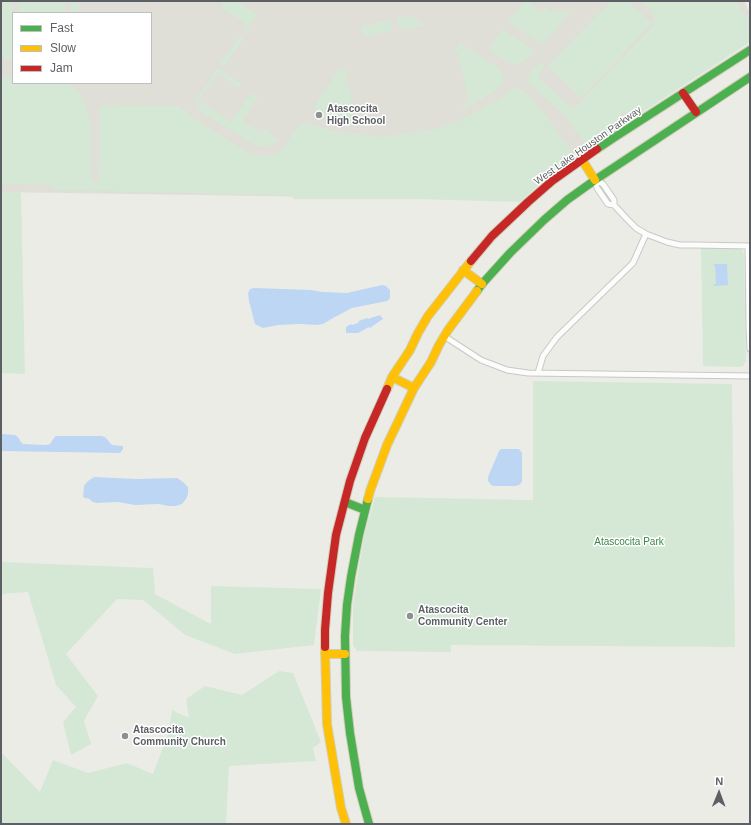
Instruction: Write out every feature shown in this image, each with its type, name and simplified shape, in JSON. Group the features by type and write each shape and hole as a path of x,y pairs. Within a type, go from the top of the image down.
{"main road":[{"name":"West Lake Houston Parkway","path":"346,824 329,744 326,705 325,654 328,593 336,535 350,481 365,438 392,376 410,350 428,316 463,270 492,236 528,202 552,181 582,160 750,50"},
{"path":"369,824 359,788 346,697 345,654 347,605 358,535 370,491 387,445 414,388 431,362 444,336 482,284 510,253 544,220 567,200 595,180 750,77"},
{"path":"683,93 696,112"},
{"path":"582,160 595,180"},
{"path":"463,270 482,284"},
{"path":"392,376 414,388"},
{"path":"345,502 365,510"},
{"path":"325,654 345,654"}],"street":[{"path":"595,180 603,184 614,200 614,204 636,228 657,239 680,245 749,246 750,349"},
{"path":"538,373 543,356 557,337 634,262 646,234"},
{"path":"444,336 481,360 507,370 528,373 750,376"}],"shaded area":[{"name":"Atascocita High School","path":"1,1 744,1 750,13 750,40 561,164 518,200 1,192"}],"green space":[{"path":"3,1 12,1 12,59 5,59 1,56 1,6 3,6"},
{"path":"19,1 65,1 65,12 19,12"},
{"path":"71,1 79,1 79,12 70,12"},
{"path":"221,1 236,1 257,15 246,31 243,29 247,24 225,10"},
{"path":"524,1 528,1 541,13 545,8 547,8 552,12 563,10 570,14 543,43 540,43 507,21 509,18 513,17"},
{"path":"611,1 628,1 652,23 581,98 548,66"},
{"path":"641,1 736,1 741,11 750,20 750,42 638,115 622,112 620,116 625,119 588,146 563,114 530,84 528,80 529,75 540,62 545,66 539,73 539,78 570,107 576,107 653,26 654,18 652,11"},
{"path":"411,16 426,25 403,30 398,27 397,22 399,18"},
{"path":"387,21 391,23 391,31 368,36 362,33 361,29 363,26"},
{"path":"502,29 533,49 534,52 522,63 513,64 507,62 487,47 490,47"},
{"path":"240,36 244,38 224,67 220,64"},
{"path":"460,42 497,67 503,75 504,80 500,86 490,94 464,109 462,104 469,102 458,52 454,52"},
{"path":"218,67 242,85 239,88 218,73 199,100 231,122 251,93 258,97 243,121 261,133 264,129 279,139 277,141 268,146 255,145 199,111 200,109 195,102"},
{"path":"340,68 348,72 352,72 346,74 355,122 362,121 362,126 345,124 326,119 320,117 316,112 315,105"},
{"path":"1,77 12,78 12,84 69,84 80,93 85,102 91,127 91,182 99,182 100,107 103,105 177,106 253,156 265,156 280,152 301,123 339,132 380,137 424,131 436,129 457,122 496,101 516,88 526,93 546,115 573,155 520,202 416,199 294,199 290,195 53,190 53,185 69,185 1,184"},
{"path":"1,192 21,192 25,374 1,373"},
{"path":"701,247 739,248 743,251 746,361 743,366 703,366"},
{"name":"Atascocita Park","path":"533,381 732,384 735,647 451,645 451,652 357,651 353,645 353,605 364,537 375,497 533,500"},
{"path":"1,562 153,568 155,594 211,624 211,586 321,589 314,645 235,654 185,635 143,600 117,599 66,654 98,696 84,721 91,744 71,755 63,722 76,707 56,685 28,592 1,594"},
{"path":"279,671 293,673 321,742 313,748 316,761 229,766 226,824 1,824 1,752 40,792 53,760 88,773 127,763 153,774 168,734 172,710 189,718 186,699 205,686 242,695"}],"water":[{"path":"713,264 727,264 728,285 714,286 714,284 716,284 715,266"},
{"path":"382,285 386,286 390,290 390,298 387,301 352,308 323,324 317,325 278,325 263,328 255,324 248,293 250,289 254,288 347,293"},
{"path":"380,315 383,319 370,328 369,327 358,333 346,333 346,327 351,324 352,325 367,318"},
{"path":"1,434 15,435 23,444 46,445 50,444 56,436 101,436 105,437 112,445 123,446 123,449 120,453 1,451"},
{"path":"501,449 519,449 522,453 522,482 519,485 494,486 488,481 488,477"},
{"path":"94,477 137,479 177,478 188,487 188,494 182,504 176,506 159,504 135,505 118,502 96,503 83,497 84,486"}],"traffic: fast":[{"path":"597,149 750,50"},
{"path":"477,291 510,253 567,200 750,77"},
{"path":"368,499 351,577 345,636 346,697 350,733 359,788 369,824"},
{"path":"345,502 365,510"}],"traffic: slow":[{"path":"582,160 595,180"},
{"path":"387,389 392,377 410,350 428,316 471,261"},
{"path":"463,270 482,284"},
{"path":"368,499 387,445 414,388 431,362 448,330 477,291"},
{"path":"392,377 414,388"},
{"path":"325,647 327,724 341,808 346,824"},
{"path":"325,654 345,654"}],"traffic: jam":[{"path":"683,93 696,112"},
{"path":"471,261 492,236 528,202 552,181 597,149"},
{"path":"325,647 328,593 336,535 350,481 365,438 387,389"}],"place":[{"name":"Atascocita High School","path":"319,115"},
{"name":"Atascocita Community Center","path":"410,616"},
{"name":"Atascocita Community Church","path":"125,736"}]}
